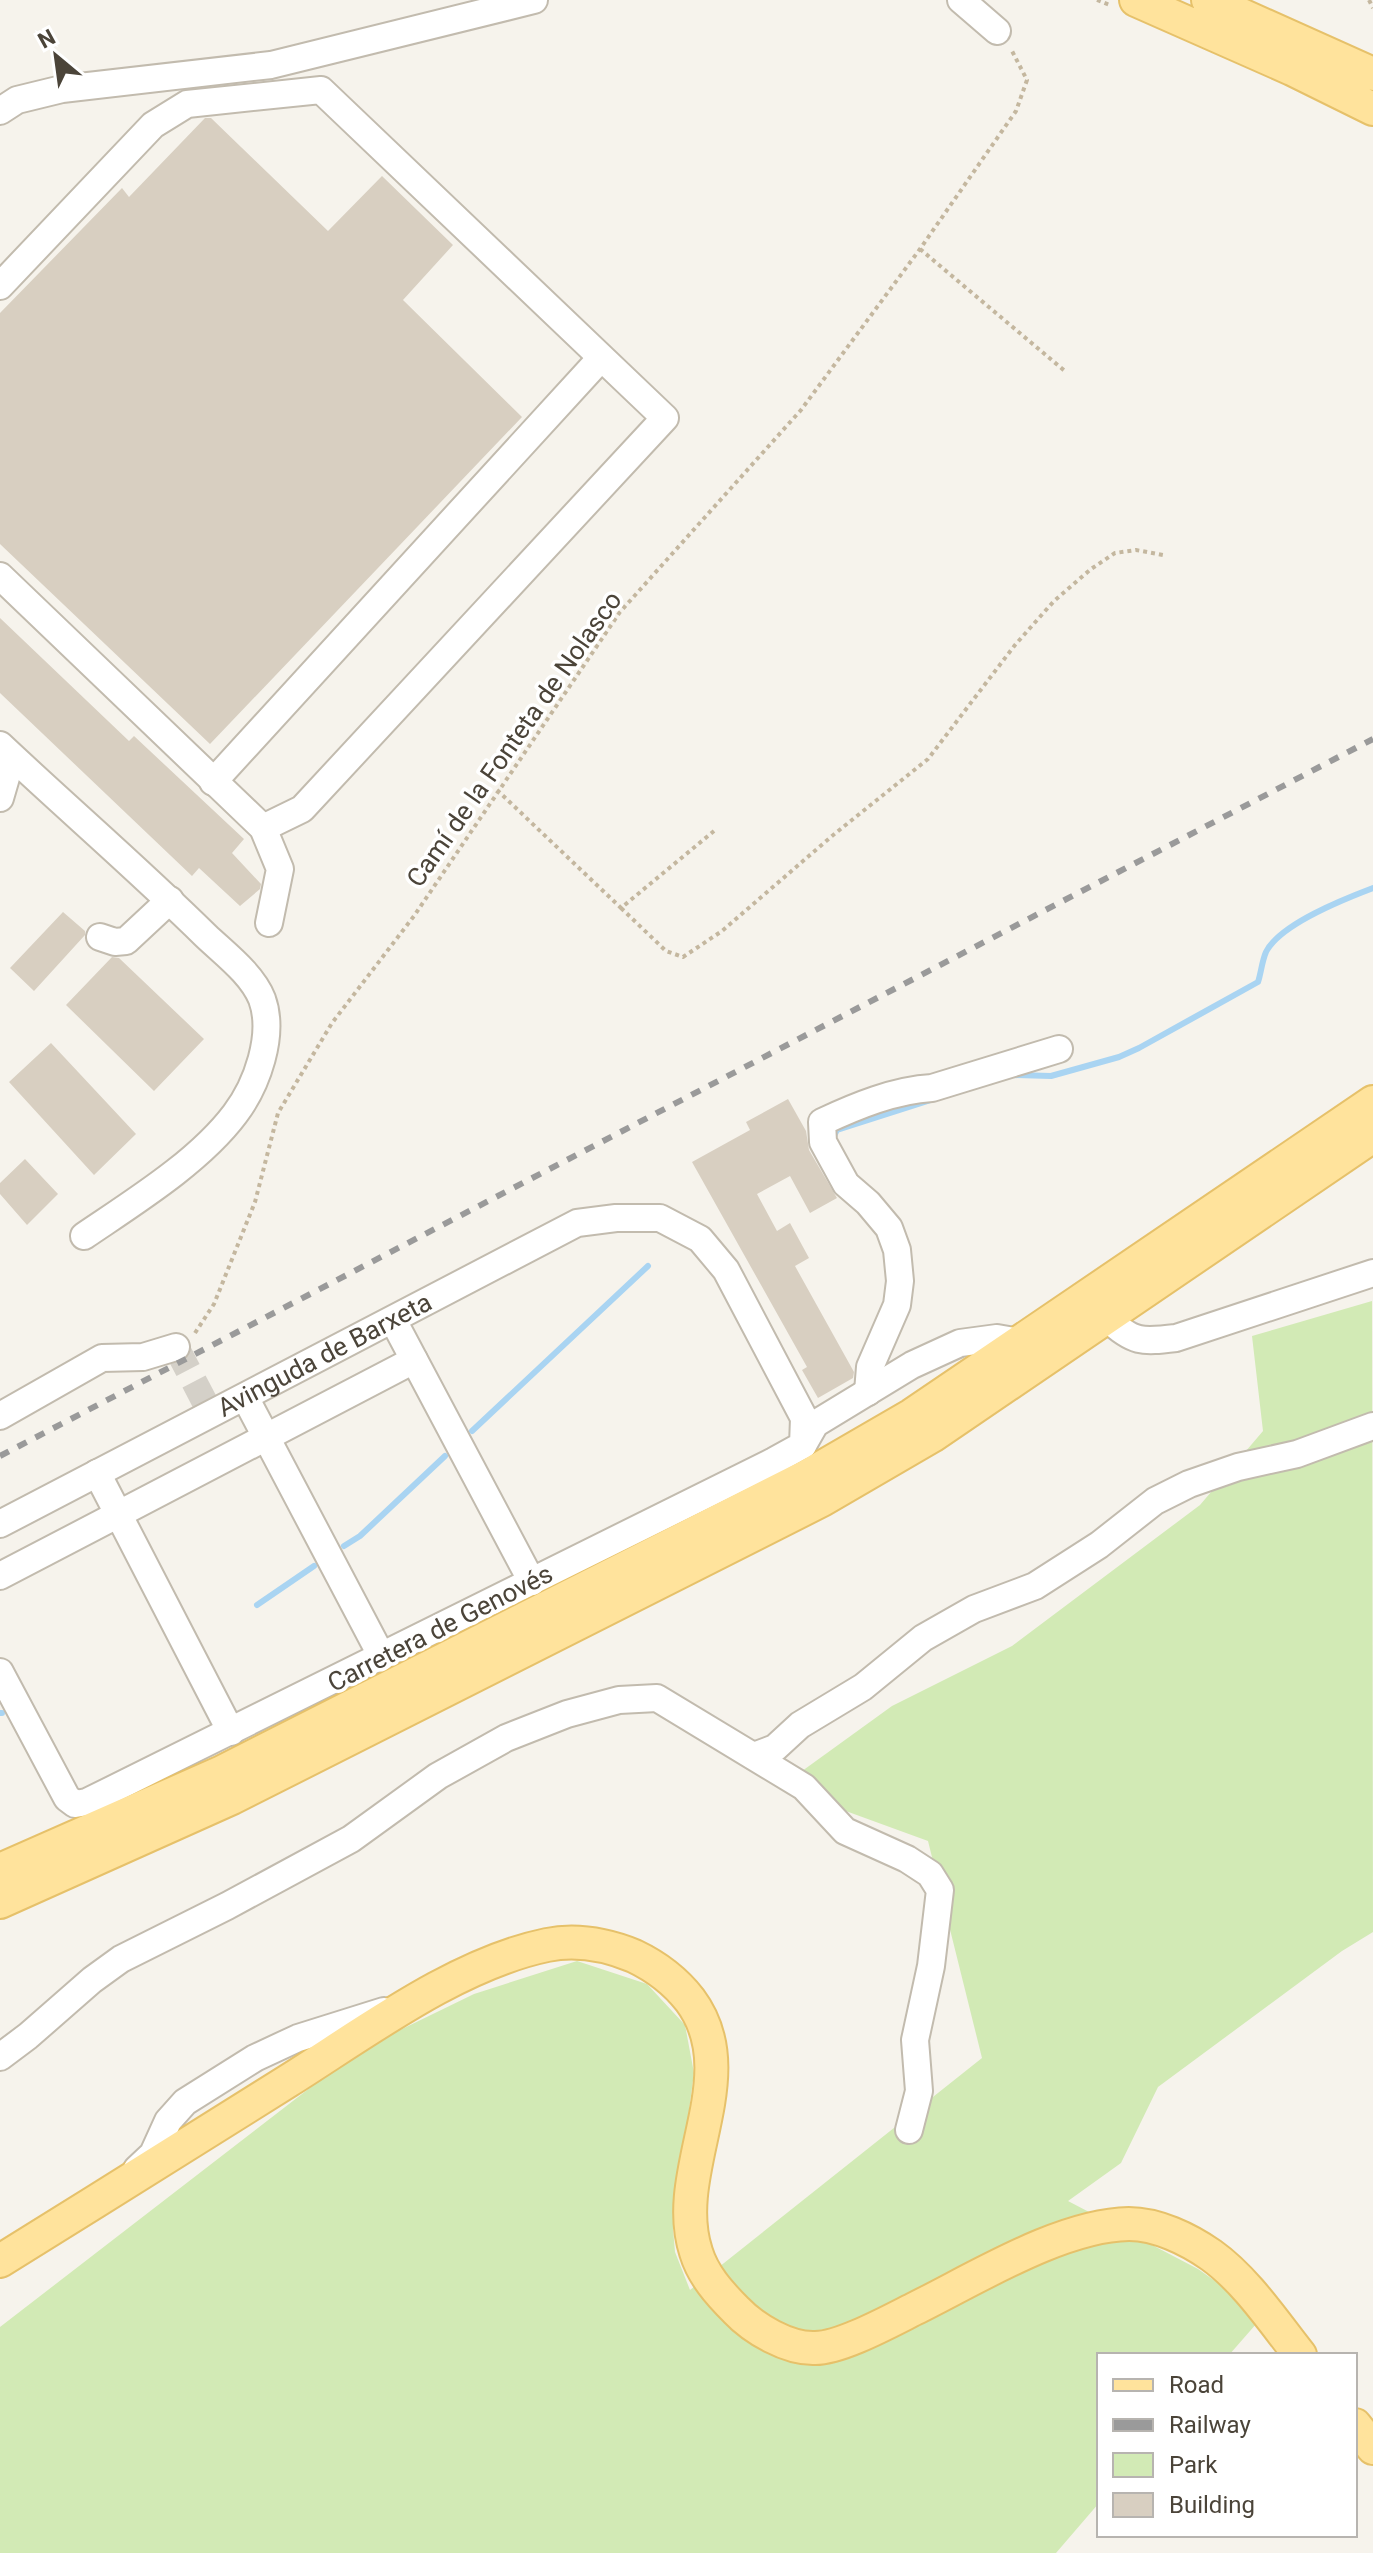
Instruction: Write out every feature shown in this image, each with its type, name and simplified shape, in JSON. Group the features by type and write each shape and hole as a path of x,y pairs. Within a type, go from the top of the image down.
{"main road":[{"path":"1136,0 1296,54 1373,74"},
{"path":"1208,0 1296,54 1373,109"},
{"path":"0,1870 220,1773 804,1461 912,1415 1373,1102"},
{"path":"0,1902 232,1798 822,1500 932,1436 1373,1136"},
{"path":"0,2261 441,1986 518,1953 564,1942 603,1945 640,1959 673,1981 698,2011 712,2054 690,2209 696,2252 712,2283 732,2307 761,2330 781,2340 816,2349 880,2326 1035,2250 1100,2227 1132,2224 1161,2229 1213,2256 1238,2280 1298,2353"},
{"path":"1357,2428 1373,2448"}],"street":[{"path":"0,111 17,100 62,89 271,65 534,0"},
{"path":"961,0 997,31"},
{"path":"0,286 153,125 187,104 321,90 665,418 302,809 263,828"},
{"path":"213,782 601,358"},
{"path":"0,576 263,828 280,869 269,923"},
{"path":"0,798 6,751"},
{"path":"6,751 170,900 252,982 266,1018 260,1064 236,1113 219,1132 168,1175 84,1236"},
{"path":"100,937 115,942 126,941 170,900"},
{"path":"868,1392 870,1367 897,1305 900,1281 897,1250 889,1228 868,1203 846,1184 823,1142 822,1122 849,1109 915,1089 932,1088 1059,1049"},
{"name":"Avinguda de Barxeta","path":"0,1524 577,1223 616,1218 660,1218 700,1239 726,1270 804,1418 804,1461"},
{"path":"1107,1318 1119,1330 1143,1341 1176,1338 1373,1273"},
{"path":"393,1320 532,1582"},
{"name":"Carretera de Genovés","path":"0,1672 67,1798 75,1804 87,1802 532,1582 804,1461 815,1424 912,1365 960,1343 997,1338 1020,1342"},
{"path":"0,1416 102,1358 143,1357 176,1347"},
{"path":"0,1576 414,1360"},
{"path":"245,1397 382,1657"},
{"path":"754,1756 775,1748 800,1725 863,1687 923,1638 974,1609 1035,1586 1099,1545 1155,1501 1189,1484 1238,1467 1297,1454 1373,1426"},
{"path":"97,1473 231,1732"},
{"path":"0,2057 121,1959 351,1839 438,1776 506,1738 567,1714 619,1700 657,1698 804,1787 845,1831 907,1859 930,1874 940,1890 931,1966 915,2040 919,2091 909,2130"}],"path":[{"path":"1369,0 1373,8"},
{"name":"Camí de la Fonteta de Nolasco","path":"176,1347 195,1333 214,1304 255,1202 278,1113 332,1023 414,916 620,612 801,410 920,249 1016,111 1027,80 1015,53 997,31"},
{"path":"920,249 1066,372"},
{"path":"497,790 666,951 683,957 722,931 832,836 928,759 1015,645 1054,601 1091,569 1115,553 1136,550 1163,555"},
{"path":"621,908 714,831"}],"green space":[{"path":"1372,1301 1373,1932 1342,1951 1158,2087 1121,2163 1068,2201 1198,2269 1225,2288 1257,2323 1231,2353 1097,2353 1097,2505 1056,2553 0,2553 0,2327 359,2050 474,1994 577,1961 647,1984 685,2025 694,2073 673,2229 675,2252 690,2290 982,2058 928,1841 780,1787 892,1706 1012,1646 1200,1505 1263,1431 1252,1336"}],"building":[{"path":"205,118 211,118 328,231 382,176 453,245 403,300 522,417 210,744 0,544 0,313 122,188 129,197"},
{"path":"0,618 129,741 134,736 244,839 232,853 261,884 260,889 240,906 199,868 192,876 0,693"},
{"path":"63,912 85,931 85,935 34,991 10,968"},
{"path":"112,957 119,958 204,1039 154,1091 66,1005"},
{"path":"51,1043 136,1134 94,1175 9,1082"},
{"path":"788,1099 806,1131 809,1150 837,1198 810,1213 790,1176 757,1194 777,1231 790,1223 809,1258 795,1266 854,1372 853,1378 818,1398 802,1370 807,1367 692,1162 750,1130 746,1122"},
{"path":"25,1159 58,1194 27,1225 0,1194 0,1183"}],"waterway":[{"path":"1013,1075 1051,1076 1119,1057 1139,1048 1258,982 1266,952 1273,942 1298,922 1373,888"},
{"path":"832,1140 837,1130 934,1099"},
{"path":"472,1431 648,1266"},
{"path":"344,1546 360,1536 445,1456"},
{"path":"257,1605 314,1566"}],"tunnel":[{"path":"176,1347 211,1414"}],"railway":[{"path":"0,1456 1373,739"}]}
